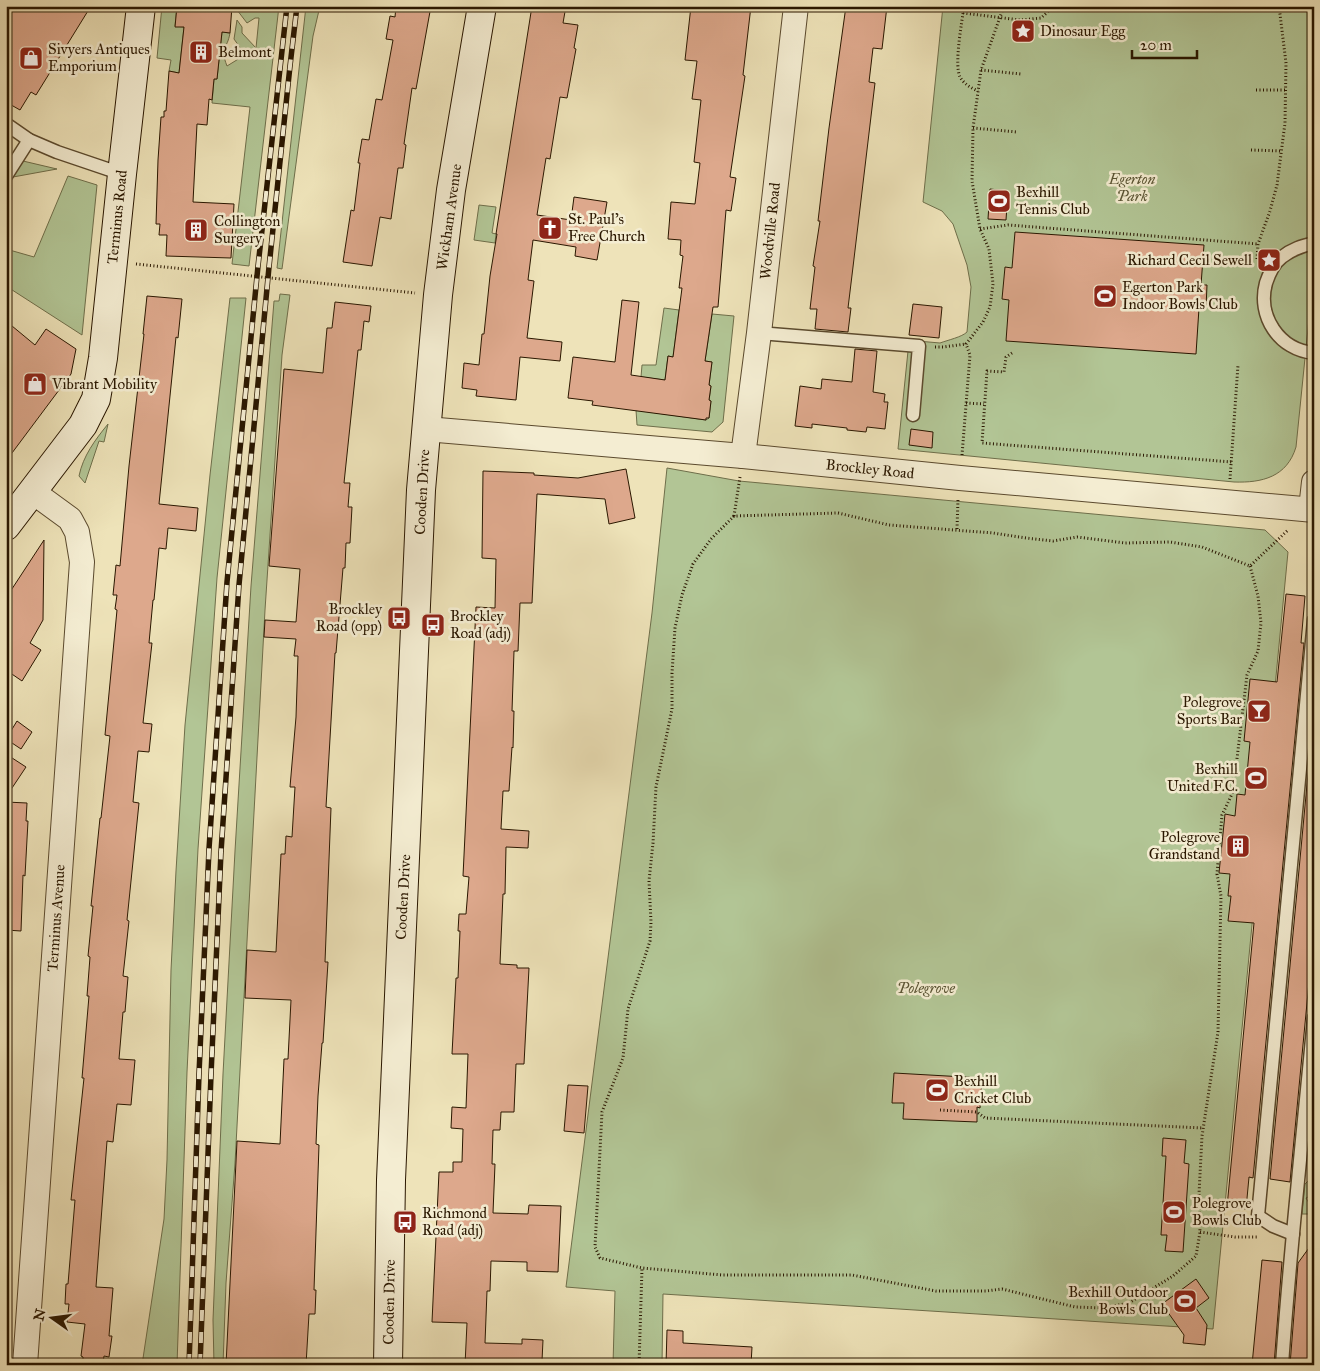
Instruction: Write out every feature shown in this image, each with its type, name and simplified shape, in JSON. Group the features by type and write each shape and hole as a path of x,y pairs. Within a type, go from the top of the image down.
{"street":[{"name":"Terminus Road","path":"6,526 83,425 96,399 103,358 141,6"},
{"name":"Wickham Avenue","path":"426,429 438,295 451,190 482,6"},
{"name":"Woodville Road","path":"744,456 796,6"},
{"name":"Brockley Road","path":"426,429 744,456 960,478 1312,509"},
{"name":"Cooden Drive","path":"388,1365 395,1063 420,500 426,429"},
{"path":"1312,509 1314,482"},
{"name":"Terminus Avenue","path":"25,1365 82,562 77,532 70,518 33,492"}],"lane":[{"path":"6,124 29,140 57,152 122,174"},
{"path":"6,176 29,140"},
{"path":"1314,243 1298,246 1281,258 1269,274 1264,293 1265,313 1274,331 1289,345 1314,354"},
{"path":"759,333 919,346 913,415"},
{"path":"1293,1234 1273,1226 1258,1216 1314,620"},
{"path":"1282,1365 1314,1018"}],"path":[{"path":"964,6 958,72 961,79 978,91"},
{"path":"919,346 942,347 966,344 983,322 990,307 992,284 989,249 980,229 972,181 973,128 981,70 1004,6"},
{"path":"963,13 1020,20 1041,18 1054,6"},
{"path":"1257,263 1258,244 1270,211 1282,151 1286,62 1279,6"},
{"path":"981,70 1021,74"},
{"path":"1256,90 1286,90"},
{"path":"973,128 1017,132"},
{"path":"1252,150 1282,151"},
{"path":"980,229 1008,225 1258,244"},
{"path":"112,262 438,295"},
{"path":"957,529 970,355 966,344"},
{"path":"1012,353 1006,357 1004,372 987,371 982,443 1232,462"},
{"path":"1230,481 1238,365"},
{"path":"966,403 984,404"},
{"path":"744,456 734,516 710,539 693,564 682,595 675,628 672,709 656,787 649,881 650,940 628,1009 623,1058 602,1112 594,1248 600,1258 642,1268 722,1275 852,1275 936,1292 1002,1289 1075,1307 1103,1308 1129,1303 1173,1276 1196,1256 1200,1232 1199,1194 1203,1128 1218,1032 1221,896 1217,874 1222,815 1233,792 1247,675 1258,651 1261,624 1258,596 1250,566"},
{"path":"1250,566 1312,509"},
{"path":"734,516 838,513 889,525 957,529 1053,541 1077,537 1125,543 1170,542 1202,548 1250,566"},
{"path":"940,1110 977,1112 985,1118 1203,1128"},
{"path":"1200,1232 1222,1236 1258,1238"},
{"path":"639,1365 642,1268"}],"green space":[{"path":"162,6 177,6 175,26 184,27 179,73 169,71 171,60 157,58"},
{"path":"238,6 279,6 249,266 232,264 250,107 212,103 214,79 217,79 222,32 230,33 224,51 227,66 240,58 241,49 234,39 237,20 242,27 242,33 256,48 259,18 255,18 247,23 237,10"},
{"path":"306,6 320,6 313,36 282,269 277,268"},
{"name":"Egerton Park","path":"943,6 1314,6 1314,269 1296,447 1292,457 1280,472 1264,479 1234,482 898,449 908,351 781,340 783,329 940,343 967,332 971,287 967,265 953,224 942,211 923,202"},
{"path":"23,161 57,169 13,177"},
{"path":"68,176 97,185 82,335 6,286 6,249 34,257"},
{"path":"479,205 496,207 492,233 496,234 495,243 474,240"},
{"path":"280,294 290,295 282,355 265,610 235,1163 226,1283 223,1365 214,1365 213,1320 223,1074 251,586 274,301 279,301"},
{"path":"230,298 246,298 217,578 198,849 187,1072 177,1365 142,1365 164,1219 171,970 185,725"},
{"path":"664,308 679,310 673,357 668,356 665,380 641,377 642,365 656,365"},
{"path":"712,314 734,316 723,422 712,432 637,425 636,410 706,420 709,418 711,386 709,385 712,362 705,361"},
{"path":"108,424 104,442 99,441 85,483 79,476 83,462 94,442"},
{"name":"Polegrove","path":"667,468 739,481 1265,530 1288,552 1213,1329 663,1294 662,1365 613,1365 615,1291 566,1287 652,613"},
{"path":"1314,1175 1314,1194 1306,1198 1313,1210 1308,1214 1302,1214 1305,1184"}],"building":[{"name":"Sivyers Antiques Emporium","path":"6,6 91,6 36,95 31,92 20,110 6,102"},
{"path":"177,6 232,6 230,33 222,32 217,79 214,79 212,100 209,99 207,125 197,124 193,202 234,204 231,258 166,256 167,235 159,235 160,224 156,224 161,117 164,117 164,111 166,111 169,71 179,73 184,27 175,27"},
{"path":"396,6 431,6 416,89 412,88 404,144 406,145 403,168 398,168 391,219 380,217 372,266 343,262 351,210 354,211 362,139 369,140 376,99 382,100 393,40 386,39 390,16 395,17"},
{"path":"532,6 566,6 563,23 578,25 574,48 576,49 567,98 560,97 550,159 546,158 537,215 571,220 574,197 607,202 597,260 575,256 576,247 533,240 528,280 534,281 527,338 562,342 560,361 520,357 516,400 476,396 477,390 462,388 464,363 479,365 496,234"},
{"path":"691,6 751,6 743,75 745,76 730,177 736,178 731,211 726,210 718,307 713,307 705,361 712,362 709,385 711,386 709,400 711,401 709,418 706,418 706,420 592,405 593,401 568,398 573,357 615,362 622,300 639,302 631,375 665,380 668,356 673,357 682,288 679,288 683,256 680,255 681,240 668,239 671,202 695,204 700,163 694,162 701,100 692,99 697,61 685,60"},
{"path":"846,6 887,6 882,49 873,48 869,82 875,83 848,308 851,308 848,332 815,329 817,309 810,309 815,267 813,266 820,221 818,221 829,128"},
{"name":"Bexhill Tennis Club","path":"990,189 1008,191 1006,220 988,219"},
{"name":"Egerton Park Indoor Bowls Club","path":"1015,232 1204,245 1201,285 1207,285 1206,308 1199,308 1196,354 1006,341 1009,300 1002,299 1005,267 1012,268"},
{"path":"147,296 182,299 178,338 176,337 159,504 198,508 196,531 168,528 166,549 159,548 153,600 149,643 152,643 143,723 152,724 149,752 138,751 133,802 139,803 127,920 129,921 123,976 128,977 119,1059 135,1060 131,1105 117,1104 113,1142 107,1141 96,1287 113,1288 109,1336 112,1336 109,1357 104,1356 103,1363 83,1360 81,1356 85,1324 67,1322 69,1304 65,1304 75,1200 71,1200 84,1078 82,1078 89,996 87,996 90,957 88,956 93,906 91,906 110,736 105,735 117,610 115,609 117,595 113,595 116,565 120,566"},
{"path":"335,302 371,306 369,322 364,321 361,350 358,350 344,483 350,483 348,507 352,507 350,543 346,543 335,653 326,807 331,808 325,962 328,962 316,1144 319,1145 314,1290 316,1290 315,1314 309,1314 306,1365 226,1365 237,1141 280,1144 284,1059 288,1059 291,1000 245,998 247,950 276,952 281,854 285,854 286,836 292,837 295,787 290,787 296,717 298,656 294,656 296,639 264,637 265,620 296,622 300,569 269,566 284,369 323,373 327,328 332,328"},
{"path":"913,304 942,307 939,338 909,335"},
{"path":"6,321 35,345 46,329 76,349 71,374 6,461"},
{"path":"855,349 877,351 873,392 885,394 884,402 888,402 885,429 867,427 866,432 812,424 812,428 795,426 800,386 821,389 822,379 852,382"},
{"path":"911,429 933,432 932,448 909,445"},
{"path":"626,469 635,518 609,524 605,499 537,494 532,603 520,603 518,651 514,651 513,748 509,791 503,791 501,829 529,831 528,848 506,847 500,964 517,965 517,968 529,968 524,1064 516,1064 514,1112 501,1112 500,1130 493,1130 492,1164 495,1164 493,1213 528,1214 529,1205 561,1206 558,1272 527,1271 527,1262 491,1261 490,1291 487,1291 485,1343 522,1344 522,1339 543,1340 542,1361 524,1360 524,1365 465,1365 467,1323 432,1322 439,1172 453,1172 453,1162 462,1162 463,1129 451,1128 452,1107 466,1108 468,1054 452,1054 456,978 458,978 459,914 466,914 469,877 463,876 476,607 495,608 496,559 482,558 483,471 534,473 534,475 578,478"},
{"path":"44,540 43,620 30,643 41,650 22,681 6,670 6,598"},
{"path":"1286,594 1305,596 1301,643 1304,643 1253,1178 1249,1177 1246,1209 1227,1207 1254,923 1228,921 1231,896 1228,896 1230,874 1219,873 1225,814 1235,816 1237,794 1245,795 1250,742 1244,741 1250,679 1277,682"},
{"path":"1314,710 1314,929 1290,1182 1270,1179"},
{"path":"17,721 32,732 21,749 6,739"},
{"path":"6,754 26,767 6,797"},
{"path":"6,802 27,803 26,821 28,821 25,876 23,875 21,931 6,930"},
{"name":"Bexhill Cricket Club","path":"894,1073 982,1078 980,1108 977,1107 977,1122 903,1119 904,1103 892,1103"},
{"path":"568,1085 588,1086 584,1133 564,1131"},
{"name":"Polegrove Bowls Club","path":"1163,1138 1186,1140 1184,1163 1189,1164 1183,1252 1165,1251 1167,1235 1161,1235 1166,1156 1162,1156"},
{"path":"1314,1241 1314,1365 1290,1365 1298,1263"},
{"path":"1262,1260 1282,1262 1274,1365 1252,1365"},
{"name":"Bexhill Outdoor Bowls Club","path":"1196,1279 1209,1298 1196,1308 1207,1325 1205,1345 1183,1343 1184,1335 1162,1304"},
{"path":"667,1330 683,1331 683,1343 752,1347 751,1365 666,1365"}],"railway":[{"path":"189,1365 209,849 227,582 258,266 287,6"},
{"path":"200,1365 221,852 239,585 269,267 297,6"}],"place":[{"name":"Dinosaur Egg","path":"1023,31"},
{"name":"Belmont","path":"201,52"},
{"name":"Sivyers Antiques Emporium","path":"31,58"},
{"name":"Bexhill Tennis Club","path":"999,201"},
{"name":"St. Paul's Free Church","path":"550,228"},
{"name":"Collington Surgery","path":"196,230"},
{"name":"Richard Cecil Sewell","path":"1269,260"},
{"name":"Egerton Park Indoor Bowls Club","path":"1105,296"},
{"name":"Vibrant Mobility","path":"35,384"},
{"name":"Brockley Road (opp)","path":"399,618"},
{"name":"Brockley Road (adj)","path":"433,625"},
{"name":"Polegrove Sports Bar","path":"1259,711"},
{"name":"Bexhill United F.C.","path":"1256,778"},
{"name":"Polegrove Grandstand","path":"1238,846"},
{"name":"Bexhill Cricket Club","path":"937,1090"},
{"name":"Polegrove Bowls Club","path":"1174,1212"},
{"name":"Richmond Road (adj)","path":"405,1222"},
{"name":"Bexhill Outdoor Bowls Club","path":"1185,1301"}]}
